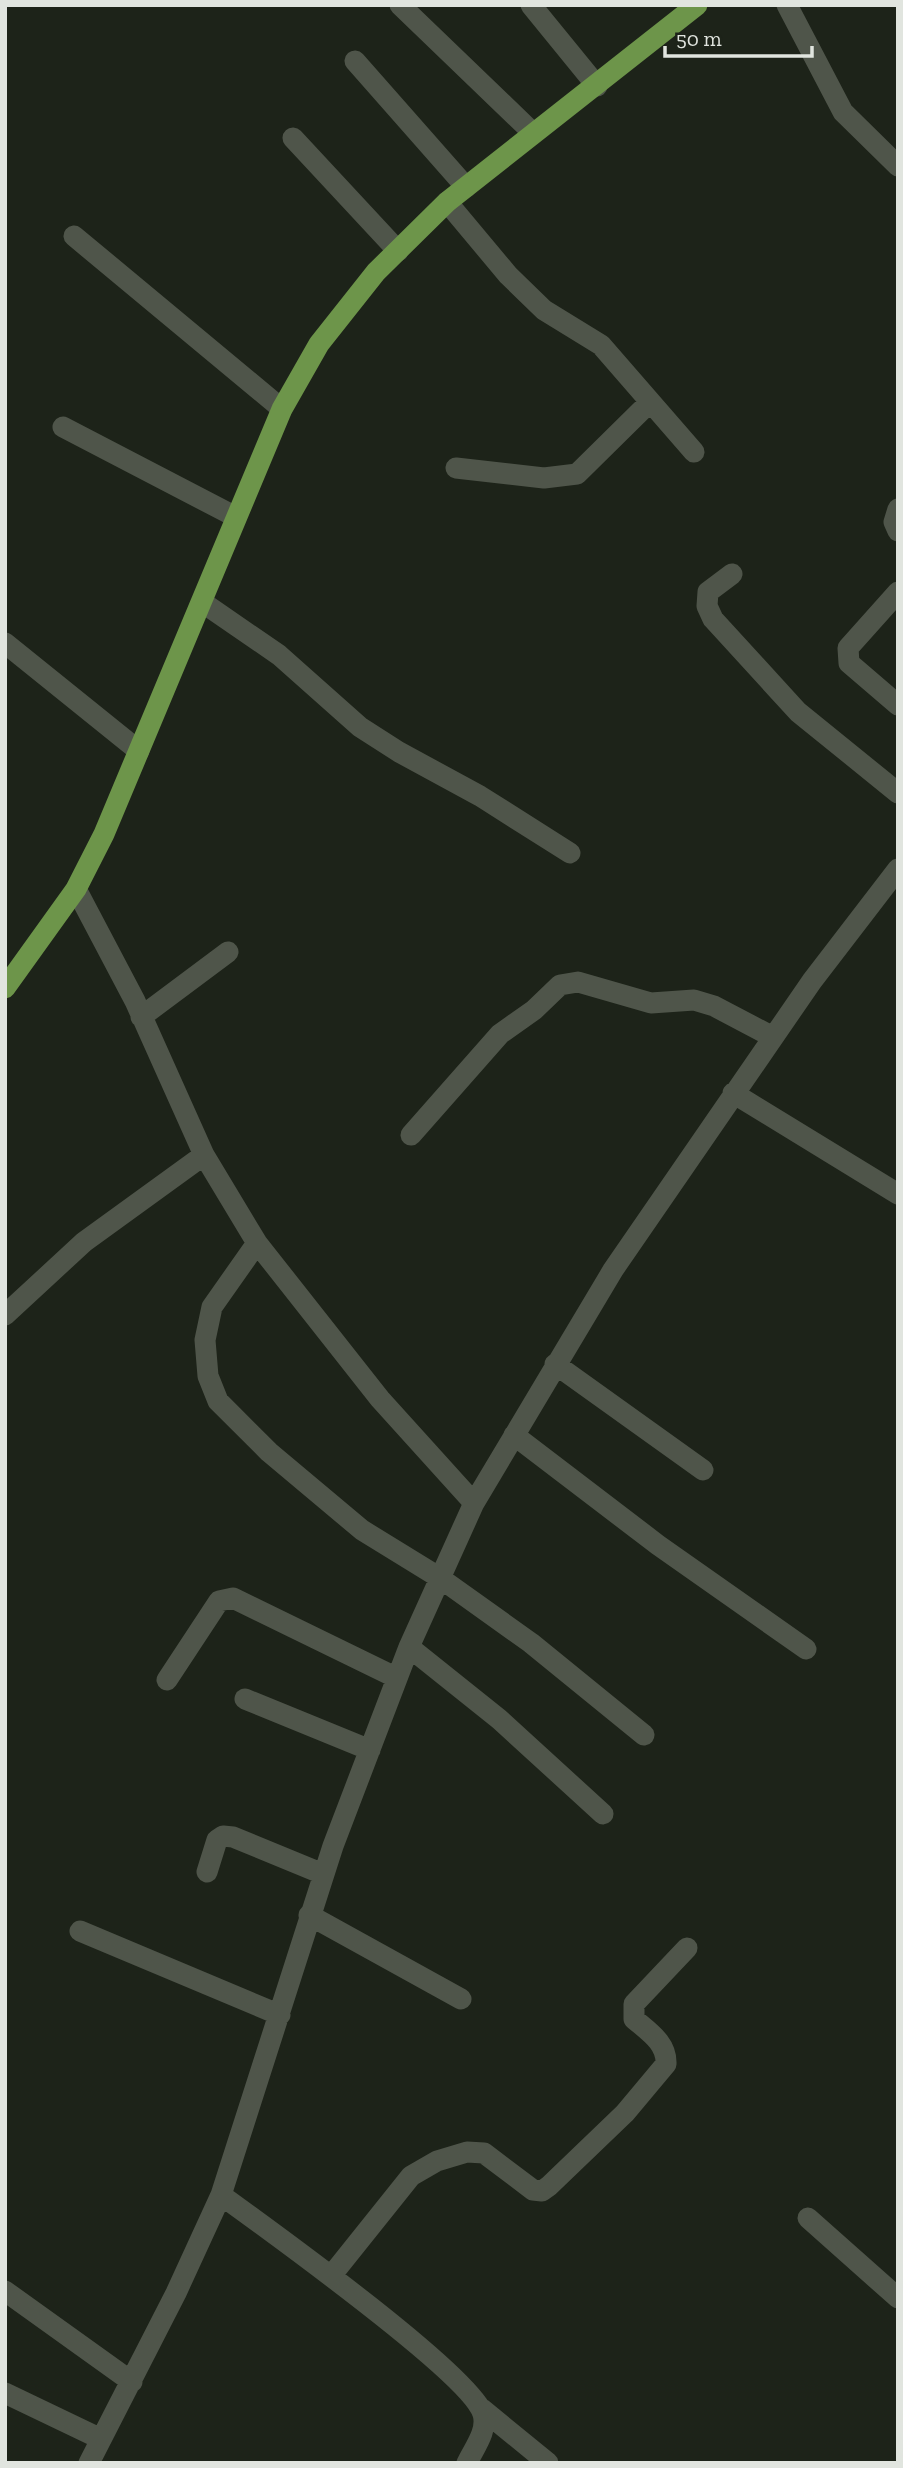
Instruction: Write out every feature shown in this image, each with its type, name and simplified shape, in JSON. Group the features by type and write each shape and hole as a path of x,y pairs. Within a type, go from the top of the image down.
{"main road":[{"path":"5,988 76,889 104,834 282,409 319,344 398,251 447,202 697,5"}],"street":[{"path":"400,5 533,133"},
{"path":"531,5 597,86"},
{"path":"787,5 838,105 898,166"},
{"path":"355,61 466,187"},
{"path":"293,138 398,251"},
{"path":"447,202 529,296 560,321 601,345 694,452"},
{"path":"74,236 282,409"},
{"path":"456,468 544,478 565,478 578,474 650,402"},
{"path":"63,427 236,517"},
{"path":"898,509 894,522 898,531"},
{"path":"732,574 708,592 707,606 713,619 798,712 898,793"},
{"path":"898,592 848,648 846,655 849,663 898,705"},
{"path":"202,601 279,654 360,727 480,796 570,853"},
{"path":"5,643 139,751"},
{"path":"89,2463 132,2382 221,2195 323,1874 409,1647 474,1503 613,1270 733,1093 898,869"},
{"path":"76,889 142,1017 204,1155 257,1243 380,1399 474,1503"},
{"path":"142,1017 228,952"},
{"path":"411,1135 500,1034 534,1010 560,985 578,982 651,1003 694,1000 714,1006 773,1037"},
{"path":"733,1093 898,1194"},
{"path":"5,1315 84,1242 204,1155"},
{"path":"257,1243 212,1307 205,1340 208,1376 218,1401 269,1452 362,1530 440,1578 531,1643 644,1735"},
{"path":"555,1364 703,1470"},
{"path":"514,1434 658,1545 806,1649"},
{"path":"167,1680 219,1601 233,1598 397,1678"},
{"path":"409,1647 458,1685 603,1814"},
{"path":"245,1699 370,1750"},
{"path":"207,1871 217,1840 223,1836 233,1837 323,1874"},
{"path":"309,1915 461,1998"},
{"path":"79,1931 280,2015"},
{"path":"331,2276 411,2176 437,2161 467,2152 484,2153 533,2190 542,2191 549,2186 625,2113 666,2064 667,2054 661,2043 634,2019 634,2004 687,1948"},
{"path":"221,2195 331,2276 460,2385 482,2409 548,2463"},
{"path":"808,2218 898,2298"},
{"path":"5,2291 132,2382"},
{"path":"5,2393 101,2440"},
{"path":"467,2463 482,2433 482,2409"}]}
